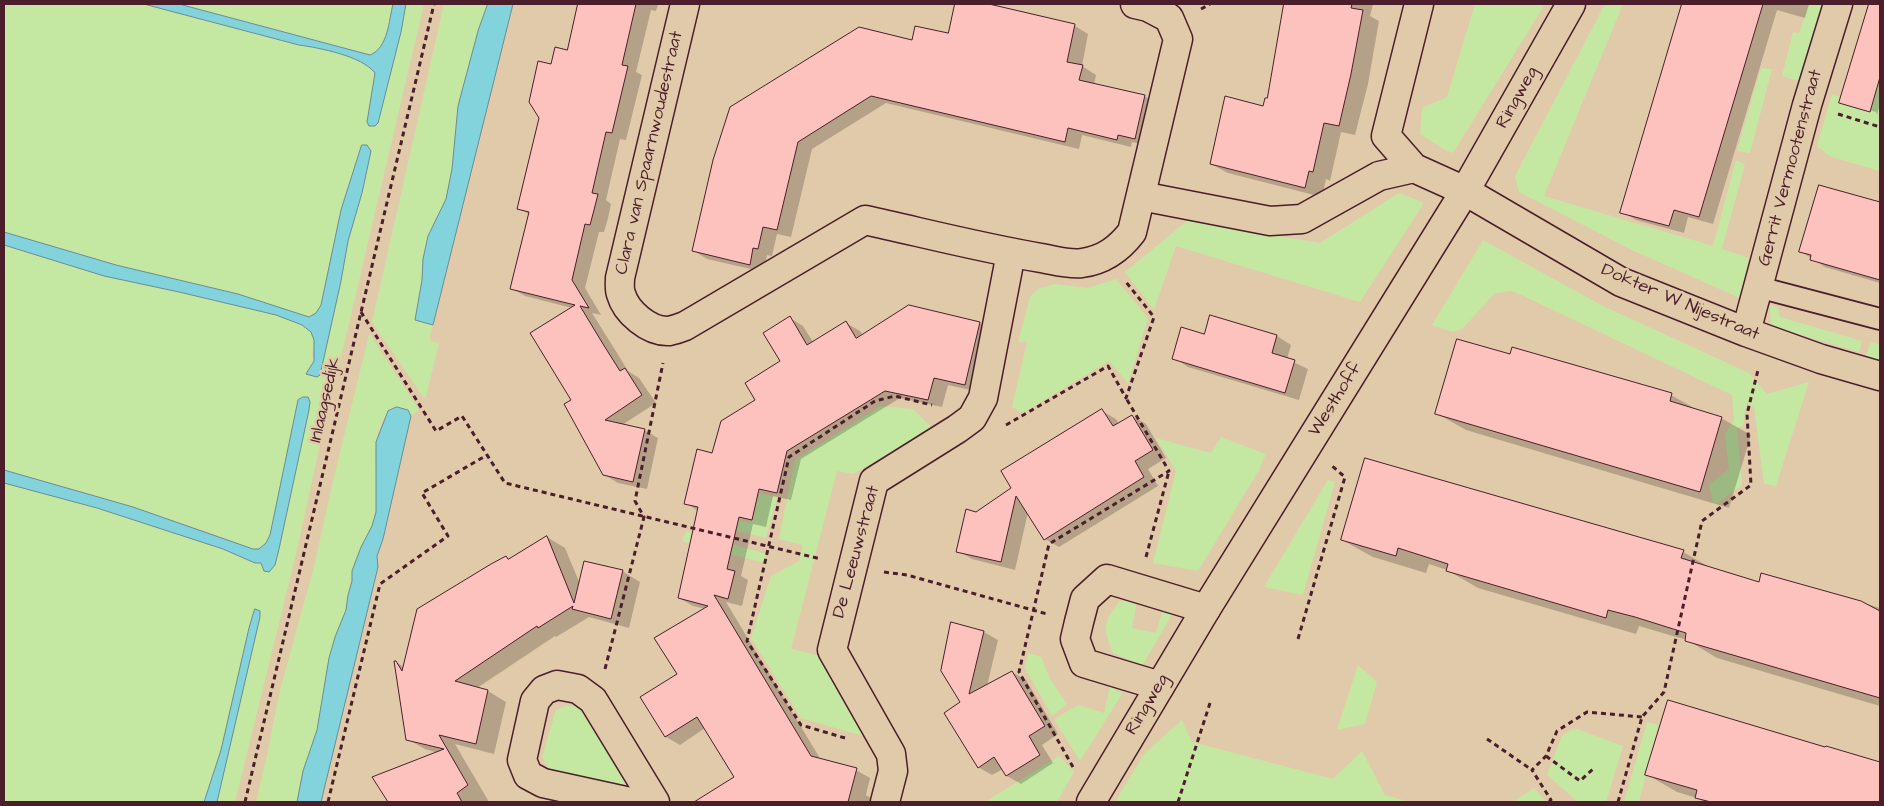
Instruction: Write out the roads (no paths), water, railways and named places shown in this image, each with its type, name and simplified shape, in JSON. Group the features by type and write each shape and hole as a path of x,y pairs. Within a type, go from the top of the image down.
{"street":[{"name":"Clara van Spaarnwoudestraat","path":"685,4 620,278 620,294 634,316 646,325 659,330 669,330 685,326 865,220 1010,253"},
{"path":"1010,253 1080,264 1112,253 1124,243 1132,232 1178,39 1169,18 1148,7 1135,4"},
{"path":"1419,4 1386,136 1414,168 1465,191"},
{"name":"Ringweg","path":"1465,191 1571,4"},
{"name":"Gerrit Vermootenstraat","path":"1756,336 1758,287 1807,105 1838,4"},
{"path":"1141,196 1270,220 1302,218 1380,176 1414,168"},
{"name":"Dokter W Nijestraat","path":"1465,191 1620,282 1756,336 1880,376"},
{"name":"Westhoff","path":"1206,609 1465,191"},
{"name":"De Leeuwstraat","path":"885,802 893,770 891,754 832,650 874,481 957,429 974,416 983,398 1010,253"},
{"path":"1160,686 1084,663 1074,639 1086,599 1107,579 1206,609"},
{"name":"Ringweg","path":"1091,802 1206,609"},
{"path":"630,802 543,783 528,775 522,760 535,701 544,690 557,685 578,689 593,700 654,802"}],"lane":[{"path":"1758,287 1880,319"}],"water":[{"path":"144,4 179,4 370,55 381,46 384,40 393,4 406,4 401,32 378,123 375,126 369,126 367,122 375,73 361,62 329,51 299,45"},
{"path":"488,4 513,4 433,325 415,320 422,280 423,259 428,236 446,199 452,169 458,106 478,31"},
{"path":"362,145 367,145 371,151 362,193 348,241 320,375 317,377 306,374 314,361 314,340 311,332 302,325 276,315 104,276 4,245 4,232 116,265 238,294 309,317 316,313 321,305 341,210"},
{"path":"308,397 310,402 309,410 279,549 275,565 269,572 264,571 261,563 255,563 223,549 97,508 4,483 4,470 133,507 253,549 259,549 266,543 270,535 298,400"},
{"path":"397,407 408,410 411,416 383,539 377,556 378,567 321,802 297,802 303,771 317,730 329,658 346,610 352,581 352,571 361,547 372,526 376,512 376,442 388,411"},
{"path":"255,609 260,611 260,617 217,802 204,802 221,750"}]}
